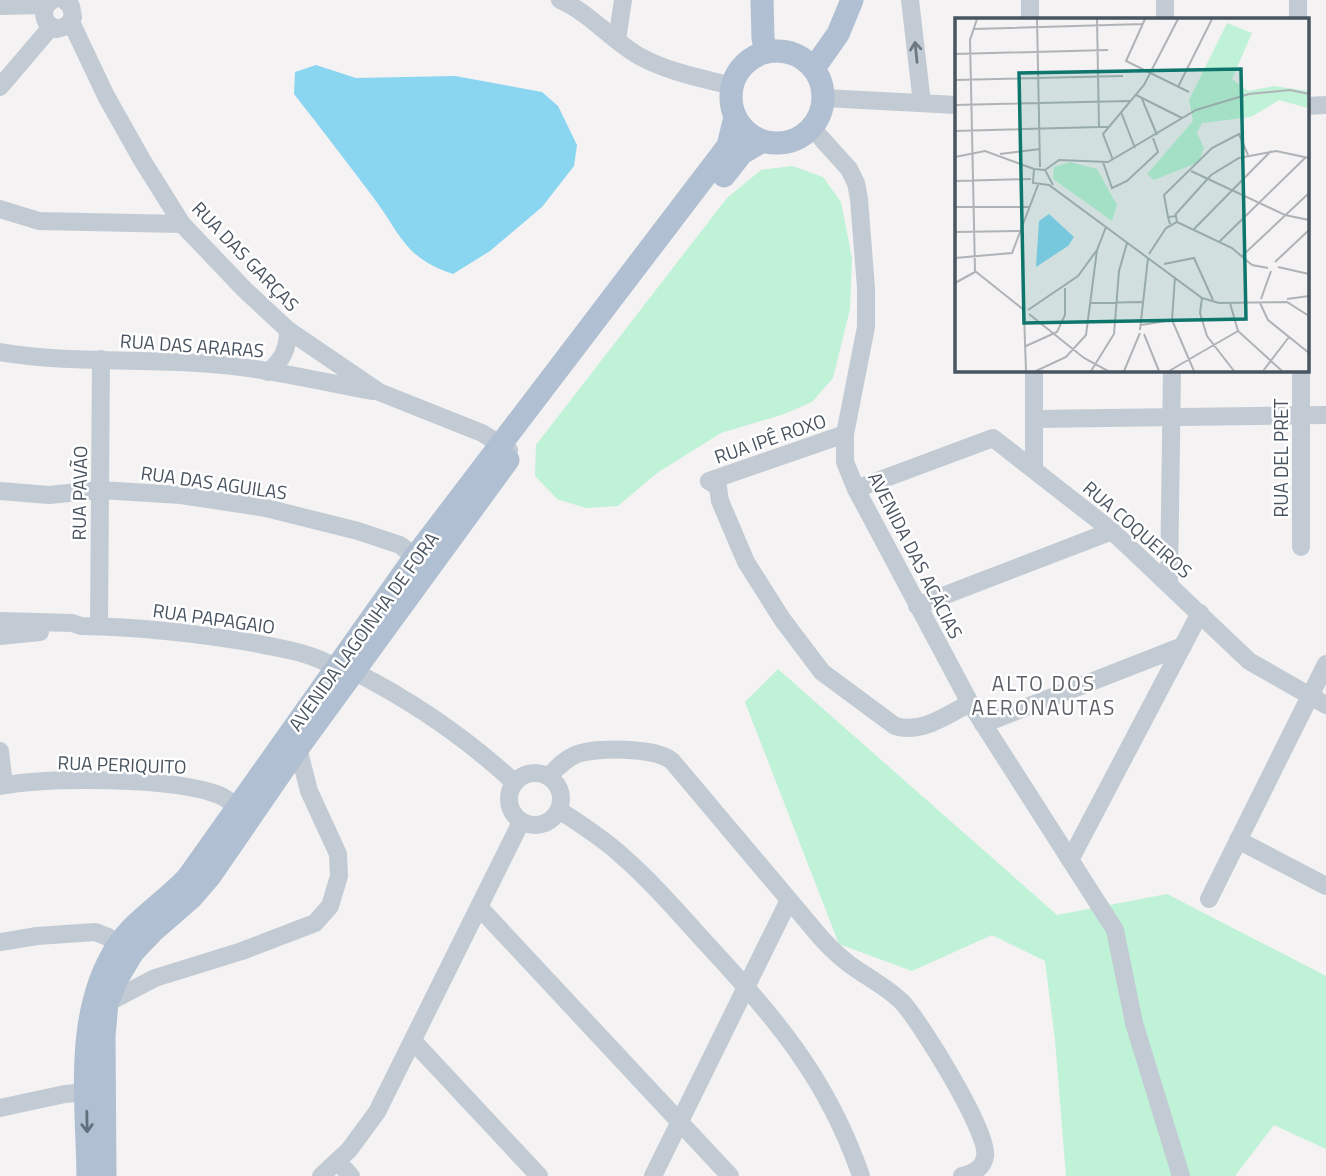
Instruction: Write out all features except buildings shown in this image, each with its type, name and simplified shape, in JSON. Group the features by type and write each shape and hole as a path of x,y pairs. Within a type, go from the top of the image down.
{"main road":[{"path":"762,0 766,52"},
{"path":"814,68 838,34 852,0"},
{"path":"779,51 792,53 814,68 821,82 824,98 821,114 812,128 789,143 761,142 750,136 735,117 730,102 732,86 744,64 754,56 779,51"},
{"name":"AVENIDA LAGOINHA DE FORA","path":"88,1176 87,1036 96,989 117,947 130,931 174,894 189,876 237,807 345,670 728,146 735,117"},
{"name":"AVENIDA LAGOINHA DE FORA","path":"105,1176 104,1036 107,1003 118,977 133,953 153,931 192,897 210,876 299,748 415,557 603,330 742,153 761,142"}],"street":[{"path":"560,0 581,11 639,55 665,68 732,86"},
{"path":"617,40 623,0"},
{"path":"910,0 922,103"},
{"path":"1030,0 1030,18"},
{"path":"1165,0 1166,18"},
{"path":"1298,0 1298,18"},
{"path":"0,6 60,1 73,11 71,22 62,29 51,27 44,18 60,1"},
{"name":"RUA DAS GARÇAS","path":"71,22 106,96 182,224 245,290 288,330 379,392 461,425 507,448"},
{"path":"0,87 51,27"},
{"path":"824,98 955,105"},
{"path":"1308,106 1326,106"},
{"name":"AVENIDA DAS ACÁCIAS","path":"812,128 849,169 856,183 859,200 866,288 866,327 845,434 845,462 856,489 970,703 1115,930 1134,1023 1181,1176"},
{"path":"0,209 39,221 182,224"},
{"path":"268,372 278,364 284,354 288,330"},
{"name":"RUA DAS ARARAS","path":"0,352 36,358 201,363 379,392"},
{"name":"RUA PAVÃO","path":"90,626 100,490 102,359"},
{"path":"1034,371 1034,468"},
{"path":"1169,583 1172,371"},
{"name":"RUA DEL PRET","path":"1301,371 1301,547"},
{"path":"1034,419 1326,415"},
{"name":"RUA IPÊ ROXO","path":"845,434 709,481 718,487 720,501 746,562 782,619 822,672 895,726 907,730 920,727 970,703"},
{"name":"RUA COQUEIROS","path":"856,489 993,438 1112,531 1249,661 1318,701"},
{"name":"RUA DAS AGUILAS","path":"0,491 49,495 100,490 181,495 266,508 390,541 415,557"},
{"path":"918,606 1112,531"},
{"path":"1070,860 1200,613"},
{"name":"RUA PAPAGAIO","path":"0,621 187,631 294,651 323,660 414,704 492,761 514,782"},
{"name":"RUA PAPAGAIO","path":"0,636 90,626"},
{"path":"983,724 1183,646"},
{"path":"1209,899 1238,840 1318,701 1326,664"},
{"path":"107,1003 155,978 242,951 315,923 330,906 339,876 338,854 309,790 299,748"},
{"path":"0,751 2,785"},
{"path":"549,776 566,760 586,752 662,754 672,761 832,949 893,994 917,1022 963,1097 985,1146 981,1166 962,1176"},
{"path":"531,773 549,776 561,791 559,810 551,820 540,825 521,822 510,807 509,794 514,782 531,773"},
{"name":"RUA PERIQUITO","path":"2,785 62,782 156,784 192,788 222,796 237,807"},
{"path":"559,810 599,837 635,867 746,986 784,1031 817,1079 844,1131 861,1176"},
{"path":"321,1176 369,1125 521,822"},
{"path":"1238,840 1326,886"},
{"path":"653,1176 789,900"},
{"path":"479,907 730,1176"},
{"path":"0,942 95,932 108,937 117,947"},
{"path":"413,1041 539,1176"},
{"path":"0,1108 87,1092"},
{"path":"338,1161 351,1176"}],"green space":[{"path":"792,166 823,177 841,202 852,258 850,309 833,378 812,402 784,414 721,433 657,473 618,506 586,508 557,499 535,476 536,445 727,198 761,170"},
{"path":"778,669 1057,915 1167,894 1326,976 1326,1149 1274,1125 1235,1176 1066,1176 1055,1040 1045,961 992,935 912,971 839,944 745,702"}],"water":[{"path":"316,65 356,78 455,76 542,92 558,106 577,145 574,166 542,207 490,251 453,274 437,268 405,243 294,94 295,72"}],"district":[{"name":"ALTO DOS AERONAUTAS","path":"1044,695"}]}
